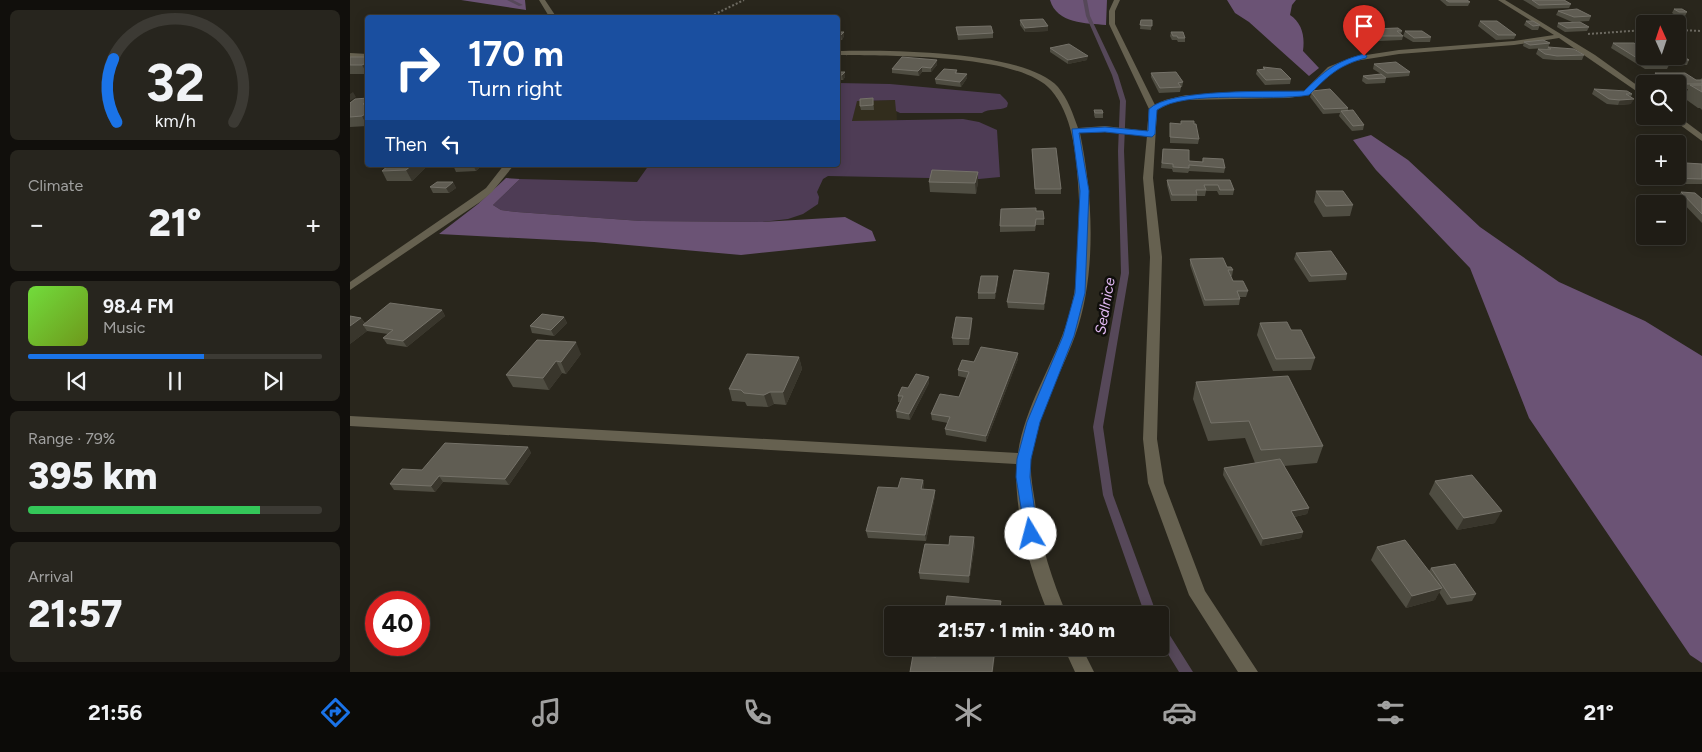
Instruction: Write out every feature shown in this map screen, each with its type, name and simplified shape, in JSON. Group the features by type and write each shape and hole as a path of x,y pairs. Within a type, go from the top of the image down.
{"street":[{"path":"542,0 552,15"},
{"path":"1117,0 1112,11 1112,24 1128,52 1153,109"},
{"path":"1501,0 1622,76 1636,88"},
{"path":"1249,672 1198,595 1156,483 1150,439 1156,257 1145,133 1153,109 1162,103 1191,98 1306,93 1332,69 1345,61 1364,56 1514,43 1560,36"},
{"path":"840,53 984,61 1038,77 1056,90 1067,108 1075,131 1085,191 1080,293 1069,336 1033,422 1024,459 1023,477 1035,557 1054,606"},
{"path":"350,56 365,56"},
{"path":"1684,125 1702,138"},
{"path":"1075,131 1105,129 1145,133"},
{"path":"350,287 476,200 489,190 507,167"},
{"path":"350,421 1024,459"},
{"path":"1077,656 1085,672"}],"path":[{"path":"713,15 744,0"},
{"path":"1686,30 1702,31"},
{"path":"1560,36 1636,31"}],"shaded area":[{"path":"461,0 525,0 526,10"},
{"path":"1050,0 1107,0 1106,25 1081,23 1066,18 1059,14"},
{"path":"1227,0 1296,0 1292,5 1290,15 1302,30 1304,40 1303,51 1319,68 1309,76 1249,22 1235,13"},
{"path":"840,83 890,84 1000,94 1008,103 1007,107 982,113 900,113 896,111 895,100 857,101 852,121 963,119 979,122 997,130 1000,177 979,179 828,176 823,179 817,192 819,197 818,204 803,214 788,219 762,222 641,221 517,212 501,210 493,205 520,179 637,182 648,167 840,167"},
{"path":"896,100 897,120 852,122 856,101"},
{"path":"1371,135 1408,160 1480,227 1559,282 1645,321 1702,356 1702,663 1690,655 1529,418 1470,268 1376,170 1353,140"},
{"path":"506,178 520,179 493,205 501,210 641,221 761,222 845,217 872,231 876,241 741,255 594,242 439,234 478,204"}],"building":[{"path":"1446,0 1467,0 1470,2 1449,2"},
{"path":"1532,0 1564,0 1571,4 1539,5"},
{"path":"1577,9 1591,16 1574,17 1558,11"},
{"path":"1674,9 1682,9 1687,12 1679,12"},
{"path":"1043,19 1048,26 1025,28 1020,20"},
{"path":"1141,20 1152,20 1152,26 1140,25"},
{"path":"1480,21 1497,21 1516,35 1498,35"},
{"path":"1526,21 1533,21 1540,25 1533,26"},
{"path":"1580,22 1589,27 1567,28 1558,23"},
{"path":"991,26 993,33 958,35 956,27"},
{"path":"1398,28 1402,31 1397,31 1403,36 1380,36 1371,29"},
{"path":"1405,31 1422,31 1431,37 1414,38"},
{"path":"1171,32 1183,32 1185,38 1173,36"},
{"path":"1543,40 1550,43 1530,45 1524,42"},
{"path":"1613,43 1634,43 1636,44 1636,57"},
{"path":"1069,44 1088,56 1068,60 1050,48"},
{"path":"1548,47 1574,49 1584,55 1557,56 1545,54 1538,49 1551,49"},
{"path":"350,57 365,57 365,64 350,65"},
{"path":"902,57 937,60 931,68 922,67 918,71 892,69"},
{"path":"1396,62 1410,72 1387,73 1374,64"},
{"path":"1263,67 1281,69 1291,79 1266,80 1257,70 1265,69"},
{"path":"944,69 957,70 955,73 967,74 960,82 935,79"},
{"path":"1176,72 1183,82 1178,83 1181,87 1160,88 1151,73"},
{"path":"1655,73 1685,73 1696,80 1702,80 1702,84 1686,84 1686,75 1658,75"},
{"path":"1381,74 1386,78 1368,79 1363,76"},
{"path":"1690,85 1702,85 1702,92"},
{"path":"1330,89 1348,108 1324,109 1311,92"},
{"path":"1594,89 1627,91 1632,94 1626,94 1634,99 1609,99"},
{"path":"365,98 363,104 365,104 365,114 350,117 350,103 355,99"},
{"path":"873,98 873,105 860,106 860,99"},
{"path":"1094,110 1102,110 1103,113 1095,113"},
{"path":"1353,110 1364,125 1353,126 1341,111"},
{"path":"1181,121 1194,121 1199,139 1170,137 1170,123 1181,124"},
{"path":"1056,148 1061,189 1035,189 1032,149"},
{"path":"1163,149 1189,150 1189,161 1203,162 1203,158 1223,159 1225,168 1189,165 1189,168 1173,167 1173,164 1162,163"},
{"path":"1686,163 1702,164 1702,179 1686,179"},
{"path":"387,167 410,167 406,170 382,171"},
{"path":"932,170 978,172 975,183 929,182"},
{"path":"1167,180 1230,180 1234,190 1220,190 1218,185 1204,185 1206,190 1196,190 1197,195 1172,195"},
{"path":"437,182 453,182 446,188 430,187"},
{"path":"1316,191 1343,191 1353,205 1326,206"},
{"path":"1681,192 1695,193 1702,199 1702,214 1686,195"},
{"path":"1036,208 1036,211 1043,211 1044,219 1036,219 1035,226 1000,226 1001,209"},
{"path":"1331,251 1347,274 1311,276 1296,253"},
{"path":"1223,258 1227,267 1231,267 1233,270 1228,270 1233,281 1243,281 1248,291 1237,291 1240,299 1205,300 1190,259"},
{"path":"1014,270 1049,273 1044,304 1007,302"},
{"path":"981,276 998,276 995,293 978,293"},
{"path":"390,303 442,310 403,341 383,338 393,330 363,325"},
{"path":"542,314 564,317 551,330 530,326"},
{"path":"350,316 361,318 350,326"},
{"path":"956,317 972,318 969,339 952,338"},
{"path":"1287,322 1291,330 1301,330 1315,358 1276,359 1260,323"},
{"path":"537,340 576,342 561,362 556,361 543,378 506,375"},
{"path":"981,347 1018,353 986,436 945,429 950,417 931,414 940,394 959,397 969,372 958,370 962,360 974,362"},
{"path":"747,354 799,357 783,392 770,392 764,395 729,389"},
{"path":"916,374 929,377 909,414 896,411 903,396 898,396 902,387 908,388"},
{"path":"1288,376 1323,446 1261,450 1249,421 1211,423 1196,382"},
{"path":"445,443 528,447 505,479 439,476 431,486 390,484 402,469 422,470"},
{"path":"1280,459 1309,508 1291,511 1303,532 1263,539 1224,468"},
{"path":"1472,475 1502,511 1464,518 1435,481"},
{"path":"901,478 923,480 921,489 935,490 925,535 866,531 878,487 898,488"},
{"path":"950,536 974,537 969,576 919,573 925,544 949,545"},
{"path":"1405,540 1442,588 1412,596 1377,547"},
{"path":"1455,564 1476,594 1451,598 1431,568"},
{"path":"947,596 1001,601 1000,606 945,606"},
{"path":"913,656 994,656 992,672 910,672"}],"waterway":[{"path":"509,0 521,5"},
{"name":"Sedlnice","path":"1085,0 1088,16 1115,75 1123,101 1121,151 1125,273 1098,427 1108,495 1148,606"},
{"name":"Sedlnice","path":"1169,645 1186,672"}],"route":[{"path":"1031,534 1023,477 1024,459 1033,422 1076,315 1082,276 1085,191 1075,131 1105,129 1152,134 1153,109 1162,103 1174,100 1228,95 1306,93 1316,86 1321,77 1332,69 1345,61 1364,56"}]}
